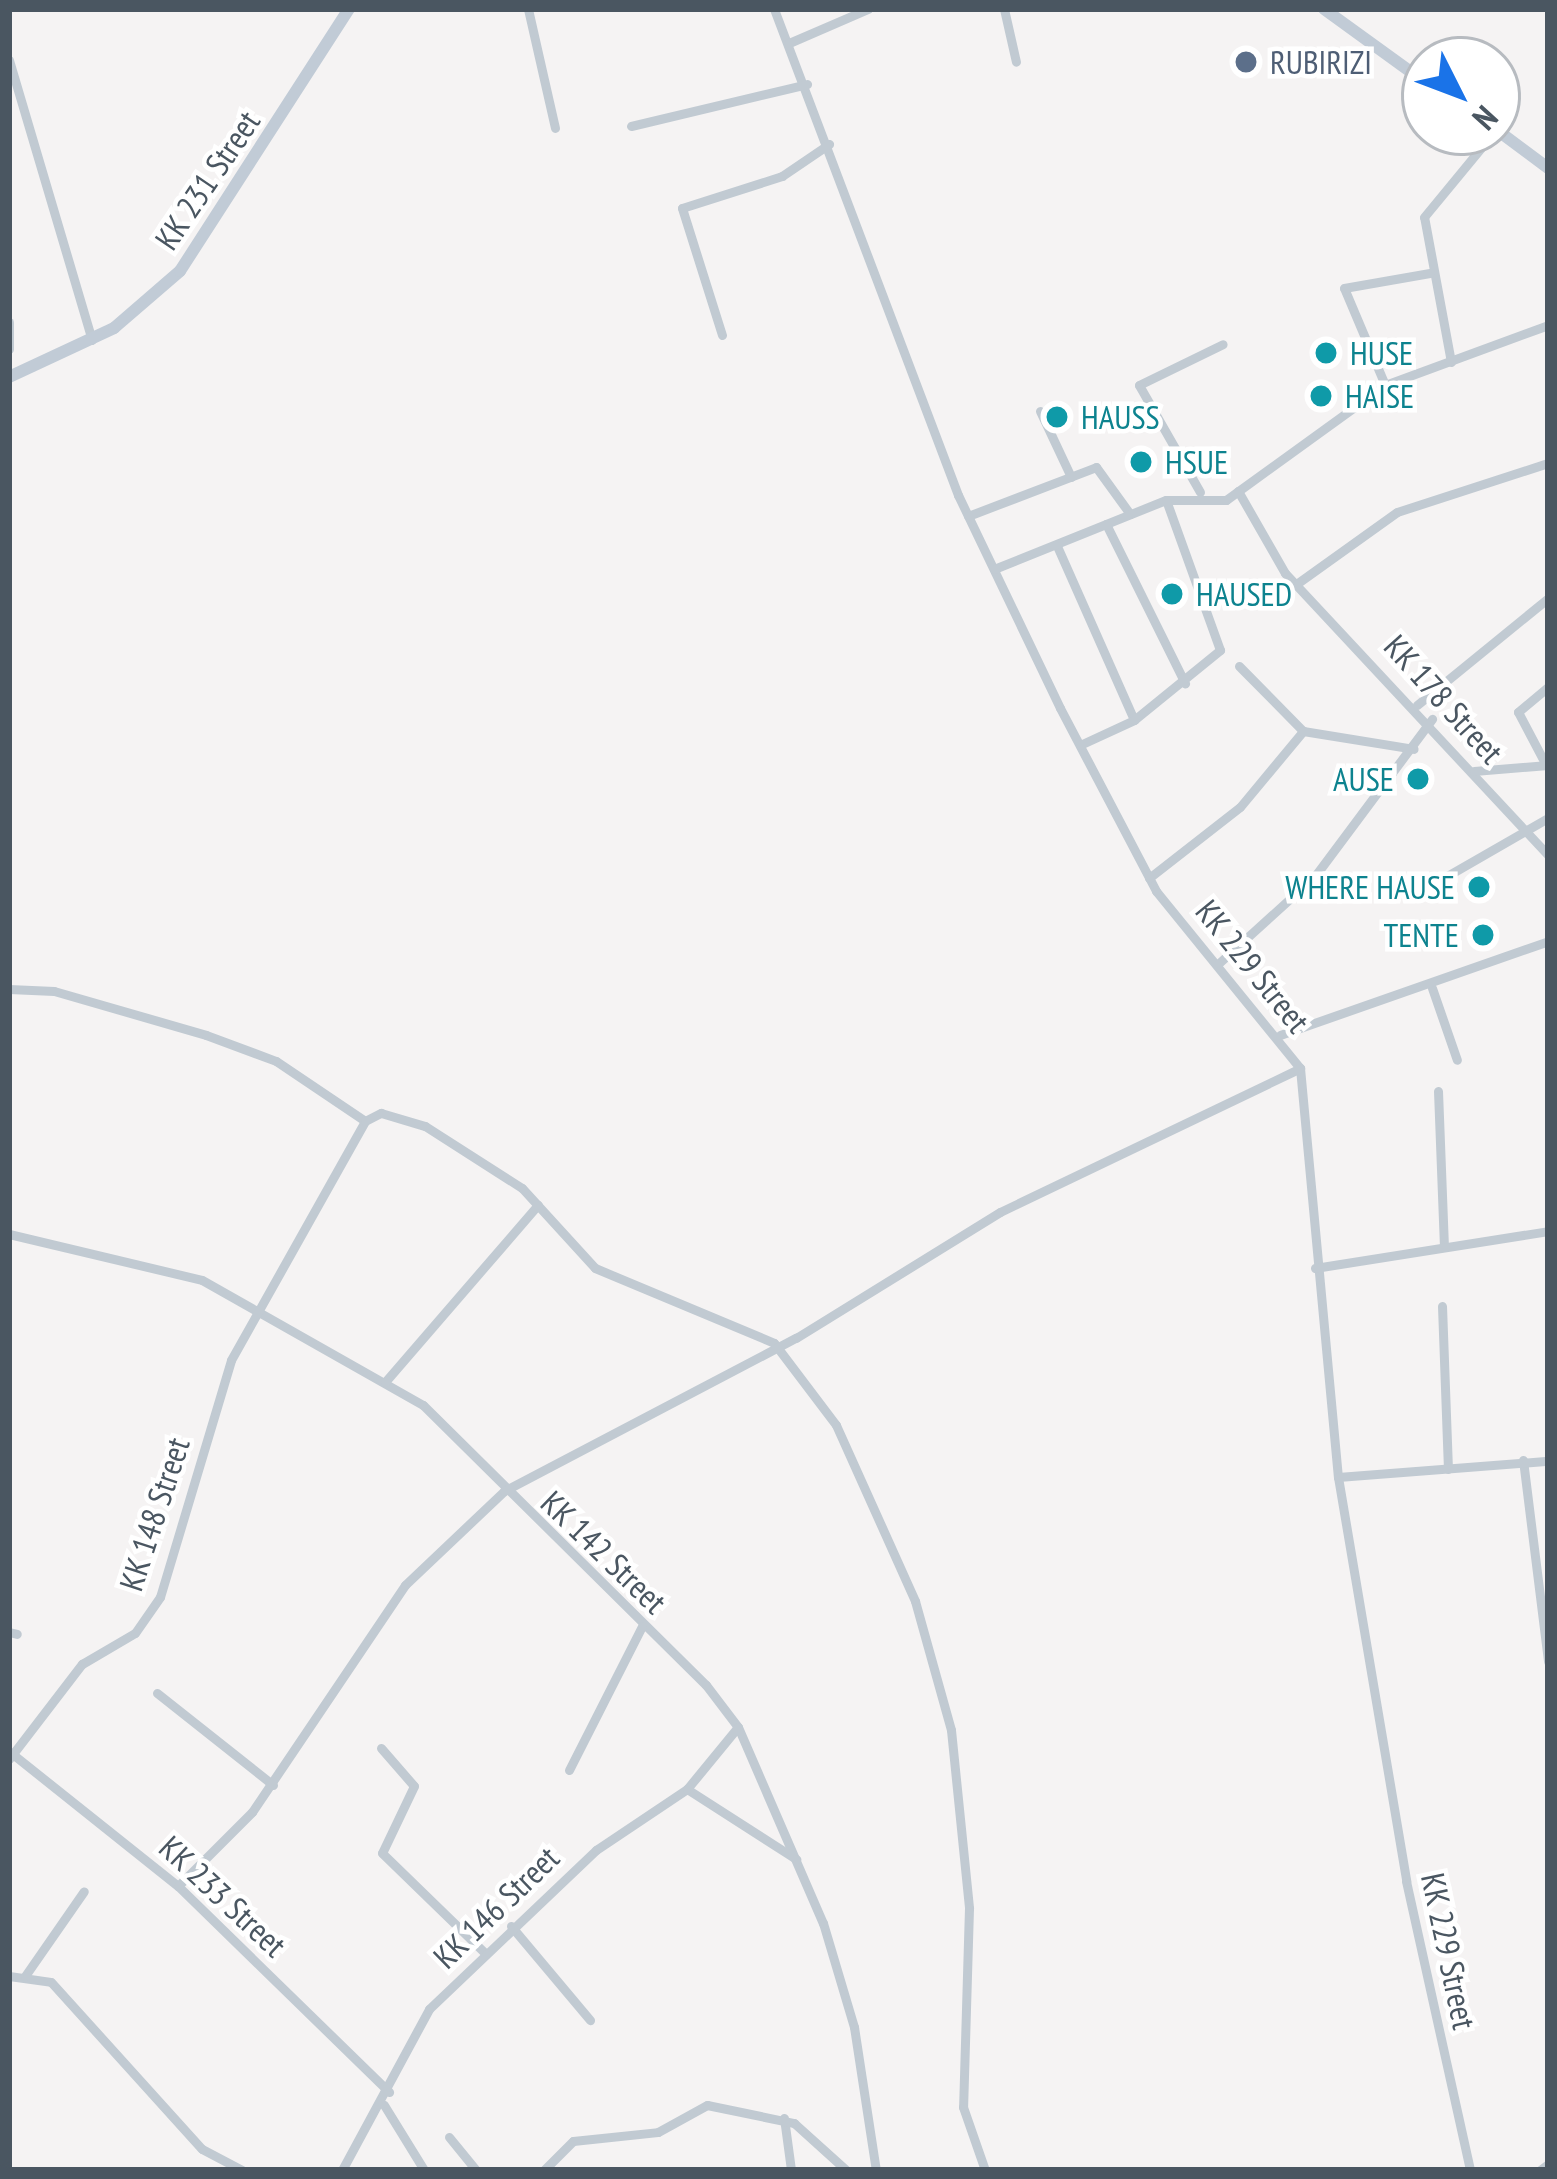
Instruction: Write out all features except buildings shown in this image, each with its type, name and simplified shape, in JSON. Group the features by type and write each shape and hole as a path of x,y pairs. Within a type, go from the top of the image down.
{"main road":[{"name":"KK 231 Street","path":"9,377 92,340 203,243 349,9"},
{"path":"1324,9 1401,65"},
{"path":"1521,149 1548,168"}],"street":[{"path":"527,9 555,128"},
{"name":"KK 229 Street","path":"774,9 807,84 968,516 1080,745 1149,878 1280,1035 1300,1068 1338,1477 1402,1859 1470,2170"},
{"path":"789,43 868,9"},
{"path":"1004,9 1016,62"},
{"path":"9,60 92,340"},
{"path":"631,126 807,84"},
{"path":"722,335 682,208 782,176 829,144"},
{"path":"1451,362 1430,273 1425,212 1474,156"},
{"path":"1385,385 1344,288 1430,273"},
{"path":"9,322 9,349"},
{"path":"1223,344 1139,385 1199,492 1216,502 1385,385 1548,325"},
{"path":"1040,412 1071,477"},
{"path":"1295,585 1397,512 1548,463"},
{"path":"968,516 1101,469 1130,514"},
{"name":"KK 178 Street","path":"1238,491 1295,585 1432,719 1548,855"},
{"path":"994,569 1166,500 1199,492"},
{"path":"1080,745 1134,721 1185,683 1221,645 1166,500"},
{"path":"1106,524 1185,683"},
{"path":"1057,546 1134,721"},
{"path":"1417,705 1548,598"},
{"path":"1240,667 1303,730 1414,749"},
{"path":"1474,771 1547,765 1518,712 1548,687"},
{"path":"1219,962 1316,876 1432,719"},
{"path":"1149,878 1240,807 1303,730"},
{"path":"1421,891 1548,818"},
{"path":"1280,1035 1373,995 1399,1002 1548,941"},
{"path":"1432,988 1457,1060"},
{"path":"9,989 53,991 206,1034 276,1061 365,1121 381,1113 424,1126 538,1205 595,1268 774,1342 836,1425 936,1665 964,1810 963,2107 985,2170"},
{"path":"178,1886 273,1785 395,1598 504,1491 1000,1212 1300,1068"},
{"path":"1438,1091 1444,1246"},
{"name":"KK 148 Street","path":"10,1754 82,1664 135,1633 160,1597 220,1389 259,1305 365,1121"},
{"path":"385,1382 538,1205"},
{"path":"1315,1268 1548,1231"},
{"name":"KK 142 Street","path":"9,1234 115,1251 259,1305 385,1382 438,1418 738,1727 796,1859 854,2027 876,2170"},
{"path":"1442,1306 1448,1469"},
{"path":"1523,1460 1548,1661"},
{"path":"1338,1477 1548,1461"},
{"path":"569,1770 642,1626"},
{"path":"158,1693 273,1785"},
{"name":"KK 146 Street","path":"342,2170 384,2105 429,2009 596,1850 687,1790 738,1727"},
{"path":"381,1748 414,1786 382,1853 486,1954"},
{"name":"KK 233 Street","path":"10,1754 178,1886 389,2092"},
{"path":"687,1790 796,1859"},
{"path":"25,1976 83,1891"},
{"path":"511,1926 590,2020"},
{"path":"9,1976 25,1976 65,1994 202,2149 242,2170"},
{"path":"384,2105 424,2170"},
{"path":"544,2170 573,2141 658,2132 707,2105 784,2118 846,2170"},
{"path":"784,2118 790,2170"},
{"path":"449,2137 476,2170"},
{"path":"1540,2170 1548,2164"}],"place":[{"name":"RUBIRIZI","path":"1246,62"},
{"name":"HUSE","path":"1326,353"},
{"name":"HAISE","path":"1321,396"},
{"name":"HAUSS","path":"1057,417"},
{"name":"HSUE","path":"1141,462"},
{"name":"HAUSED","path":"1172,594"},
{"name":"AUSE","path":"1418,779"},
{"name":"WHERE HAUSE","path":"1479,887"},
{"name":"TENTE","path":"1483,935"}]}
